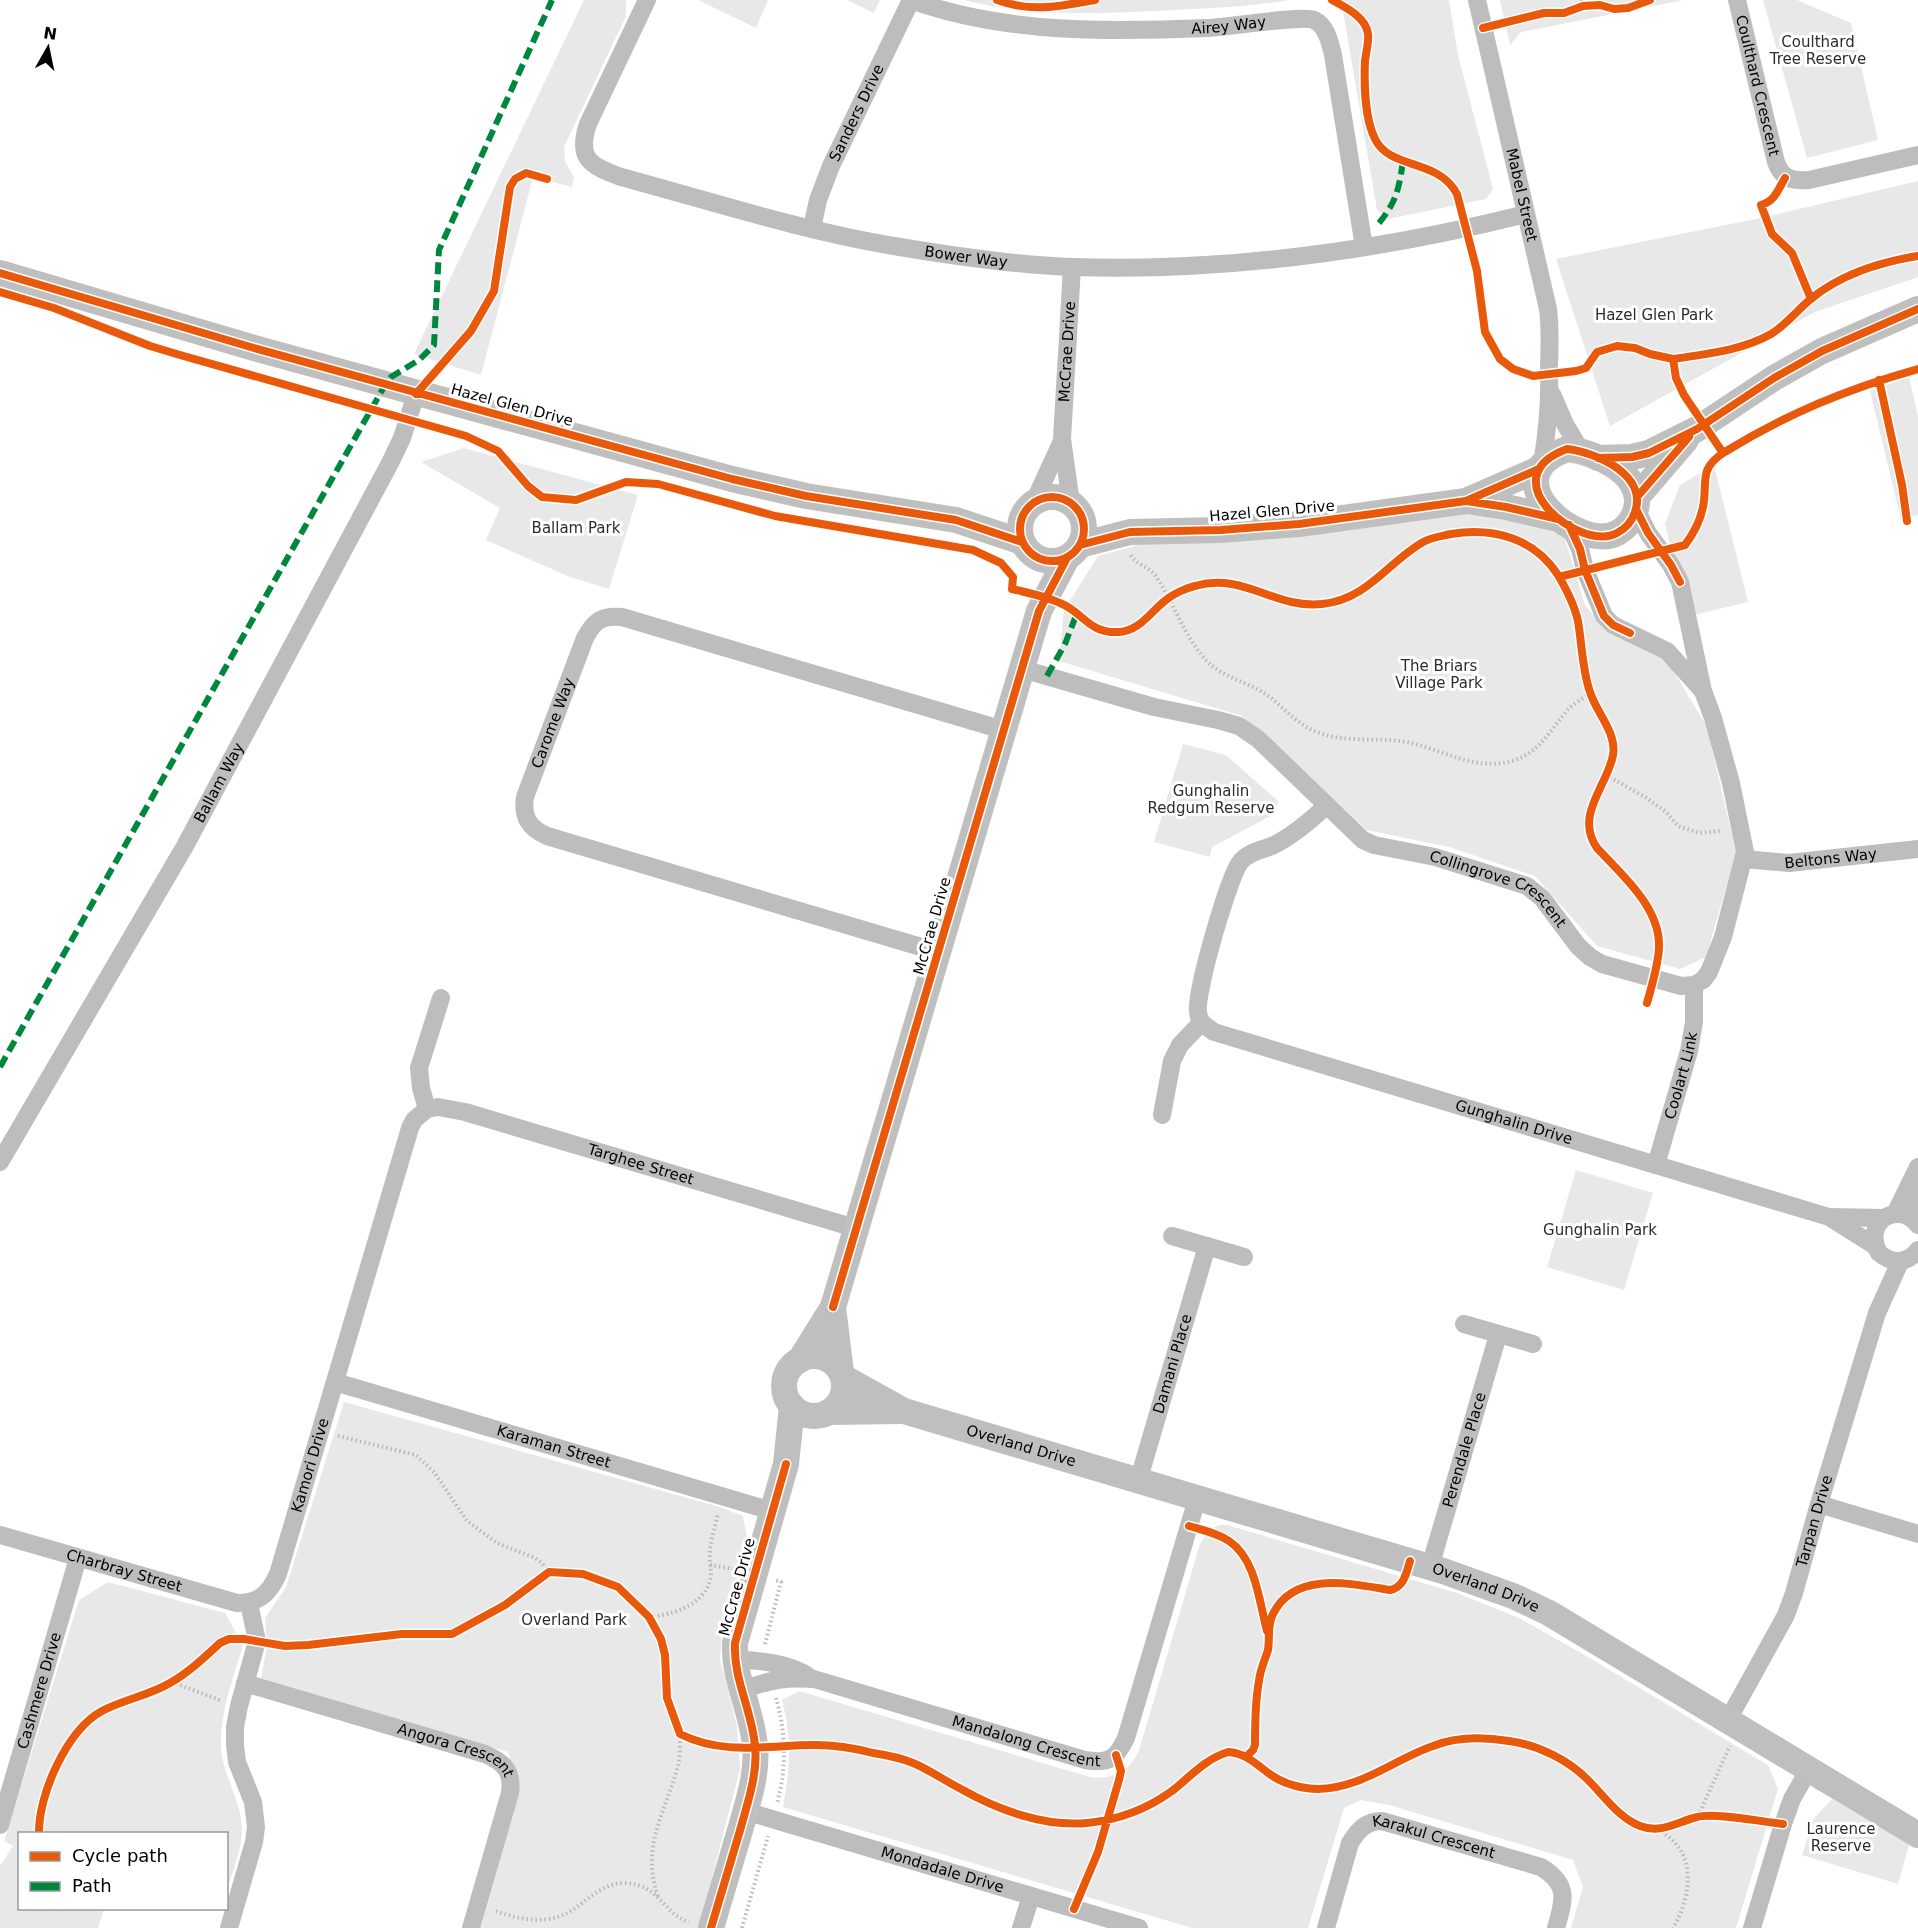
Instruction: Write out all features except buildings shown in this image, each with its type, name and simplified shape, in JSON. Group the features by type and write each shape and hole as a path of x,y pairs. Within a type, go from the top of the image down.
{"street":[{"name":"Bower Way","path":"647,0 583,137 583,149 587,158 594,165 621,177 812,228 949,255 1072,267 1141,267 1221,265 1308,256 1491,223 1526,214"},
{"name":"Sanders Drive","path":"812,228 818,200 831,166 911,0"},
{"name":"Airey Way","path":"911,0 944,12 975,19 1081,30 1163,30 1231,27 1300,19 1314,20 1329,38 1333,55 1364,247"},
{"name":"Mabel Street","path":"1477,0 1550,320 1550,390 1547,434 1541,467"},
{"name":"Coulthard Crescent","path":"1737,0 1776,162 1779,171 1785,177 1795,181 1809,180 1918,155"},
{"name":"McCrae Drive","path":"1072,267 1062,439 1076,510"},
{"name":"Hazel Glen Drive","path":"0,273 416,394 743,482 817,498 956,520 1025,547"},
{"path":"1697,429 1675,452 1636,503 1625,527 1617,533 1599,537 1563,522 1540,499 1537,492 1536,484 1541,467 1552,455 1567,449 1590,454 1632,457 1649,453 1697,429 1774,378 1822,351 1918,309"},
{"name":"Mabel Street","path":"1550,390 1565,424 1590,454"},
{"name":"Ballam Way","path":"0,1162 185,846 390,463 402,438 416,394"},
{"name":"McCrae Drive","path":"1029,508 1062,439"},
{"path":"1590,454 1620,470 1630,480 1648,533 1680,582 1703,691 1713,718 1741,828 1744,859 1717,955 1709,972 1694,986"},
{"name":"Hazel Glen Drive","path":"1466,501 1541,467"},
{"path":"1053,497 1076,510 1084,526 1083,536 1074,552 1057,561 1047,561 1037,558 1025,547 1019,533 1029,508 1053,497"},
{"name":"Hazel Glen Drive","path":"1074,552 1130,532 1221,530 1299,524 1466,501 1506,507 1563,522"},
{"name":"Hazel Glen Drive","path":"956,520 1029,508"},
{"name":"Hazel Glen Drive","path":"1076,510 1130,532"},
{"path":"1563,522 1604,616 1613,624 1667,651 1703,691"},
{"name":"McCrae Drive","path":"1025,547 1039,611"},
{"name":"McCrae Drive","path":"800,1360 833,1306 1039,611 1074,552"},
{"name":"Carome Way","path":"938,952 547,836 535,831 527,821 523,807 525,797 585,638 598,619 604,617 622,617 1003,730"},
{"name":"Collingrove Crescent","path":"1022,669 1154,707 1239,726 1258,739 1357,836 1374,845 1435,857 1527,886 1542,898 1578,946 1590,957 1602,964 1681,986 1694,986"},
{"path":"1162,1114 1172,1061 1180,1045 1201,1023 1198,1013 1199,992 1227,895 1239,863 1247,855 1272,846 1302,827 1326,806"},
{"name":"Beltons Way","path":"1744,859 1789,863 1918,849"},
{"name":"Coolart Link","path":"1656,1165 1689,1051 1694,1022 1694,986"},
{"path":"427,1109 421,1088 419,1068 441,998"},
{"name":"Gunghalin Drive","path":"1201,1023 1214,1032 1829,1217 1901,1255"},
{"name":"Targhee Street","path":"427,1109 438,1107 465,1112 855,1228"},
{"name":"Kamori Drive","path":"249,1603 267,1594 278,1574 410,1128 414,1120 427,1109"},
{"path":"1889,1216 1918,1167"},
{"path":"1918,1191 1918,1224"},
{"path":"1889,1216 1903,1214 1918,1224"},
{"name":"Gunghalin Drive","path":"1829,1217 1889,1216"},
{"name":"Tarpan Drive","path":"1734,1723 1786,1615 1794,1593 1877,1312 1901,1255 1874,1231 1889,1216"},
{"path":"1172,1236 1244,1257"},
{"name":"Damani Place","path":"1138,1482 1207,1246"},
{"name":"McCrae Drive","path":"833,1306 842,1375"},
{"path":"1464,1324 1533,1344"},
{"name":"Perendale Place","path":"1430,1567 1498,1335"},
{"path":"818,1357 827,1359 842,1375 844,1387 837,1406 826,1413 807,1415 792,1406 784,1386 786,1376 800,1360 818,1357"},
{"name":"Overland Drive","path":"842,1375 904,1411 1430,1567 1497,1589 1549,1613 1918,1835"},
{"name":"Karaman Street","path":"335,1382 772,1511"},
{"name":"McCrae Drive","path":"711,1928 750,1793 755,1748 751,1721 734,1659 735,1643 786,1464 792,1406"},
{"name":"Overland Drive","path":"826,1413 904,1411"},
{"name":"McCrae Drive","path":"786,1464 826,1413"},
{"name":"Mandalong Crescent","path":"741,1690 773,1679 788,1677 814,1679 1085,1760 1098,1762 1110,1760 1121,1749 1126,1738 1197,1499"},
{"path":"1819,1504 1918,1534"},
{"name":"Charbray Street","path":"0,1535 226,1600 249,1603"},
{"name":"Cashmere Drive","path":"0,1825 78,1558"},
{"path":"229,1928 254,1842 256,1827 253,1802 237,1762 235,1727 257,1641 249,1603"},
{"name":"Mandalong Crescent","path":"734,1659 774,1662 791,1666 814,1679"},
{"name":"Angora Crescent","path":"246,1683 485,1754 498,1759 506,1766 510,1774 510,1793 471,1928"},
{"path":"1752,1928 1783,1824 1792,1799 1809,1769"},
{"name":"Mondadale Drive","path":"745,1811 1139,1928"},
{"name":"Karakul Crescent","path":"1326,1928 1350,1843 1358,1831 1373,1821 1382,1821 1541,1867 1554,1875 1563,1892 1563,1905 1556,1928"},
{"path":"1021,1928 1030,1896"}],"path":[{"path":"1574,9 1585,4"},
{"path":"1130,532 1130,554 1134,561 1154,574 1197,648 1209,663 1221,672 1267,695 1300,723 1316,732 1333,737 1409,742 1477,763 1493,764 1513,760 1539,747 1566,710 1589,689 1594,701"},
{"path":"1161,604 1177,594"},
{"path":"1601,784 1610,765"},
{"path":"1606,775 1645,797 1666,812 1678,826 1689,831 1699,833 1741,828"},
{"path":"320,1432 416,1455 434,1472 468,1521 497,1543 535,1558 552,1572 540,1579"},
{"path":"648,1617 667,1616 687,1607 700,1597 707,1586 711,1576 710,1551 722,1496"},
{"path":"163,1687 176,1679 239,1706"},
{"path":"1698,1816 1734,1723"},
{"path":"659,1897 654,1885 654,1837 678,1763 680,1734 676,1724"},
{"path":"680,1734 688,1738"},
{"path":"755,1748 794,1747"},
{"path":"1689,1820 1698,1816 1707,1816"},
{"path":"1646,1827 1658,1829 1670,1826"},
{"path":"1658,1829 1678,1846 1687,1869 1688,1881 1683,1910 1673,1928"},
{"path":"478,1906 531,1920 548,1920 565,1914 594,1893 621,1883 646,1887 679,1918 711,1928"}],"green space":[{"path":"584,0 626,0 626,16 564,147 565,162 574,177 572,187 533,177 481,375 414,354"},
{"path":"698,0 768,0 756,28"},
{"path":"847,0 880,0 874,13"},
{"path":"964,0 1290,0 1205,8 1082,13 1011,9"},
{"path":"1336,0 1449,0 1458,55 1493,189 1486,199 1388,219 1377,210 1344,17 1341,2"},
{"path":"1500,0 1684,0 1521,32 1510,45"},
{"name":"Coulthard Tree Reserve","path":"1763,0 1797,0 1851,23 1878,140 1807,158"},
{"name":"Hazel Glen Park","path":"1918,181 1918,277 1815,312 1610,426 1556,259 1761,218"},
{"path":"1909,377 1918,417 1918,515 1901,519 1870,391"},
{"name":"Ballam Park","path":"464,448 638,495 609,589 570,577 486,540 500,508 421,462"},
{"path":"1714,465 1748,602 1694,615 1678,578 1665,524 1680,485"},
{"name":"The Briars Village Park","path":"1460,510 1536,522 1565,539 1585,605 1607,631 1664,655 1707,727 1736,853 1706,957 1680,969 1597,946 1535,876 1449,847 1367,830 1242,716 1059,661 1064,610 1098,556 1160,539"},
{"name":"Gunghalin Redgum Reserve","path":"1183,744 1226,755 1278,801 1276,813 1212,847 1210,857 1154,842"},
{"name":"Gunghalin Park","path":"1576,1170 1653,1193 1624,1290 1547,1267"},
{"name":"Overland Park","path":"344,1402 720,1507 743,1516 748,1542 722,1629 720,1660 737,1726 740,1769 699,1928 481,1928 519,1793 508,1752 261,1678 267,1646 265,1618 286,1587"},
{"path":"1227,1525 1457,1593 1519,1618 1768,1765 1778,1789 1736,1928 1571,1928 1583,1887 1573,1860 1389,1805 1361,1800 1344,1808 1308,1928 1192,1928 783,1807 789,1754 782,1700 799,1691 1090,1777 1107,1777 1121,1772 1132,1762 1140,1747 1200,1544 1210,1529"},
{"path":"108,1582 225,1613 243,1645 228,1696 221,1735 222,1758 241,1818 240,1844 228,1887 228,1832 18,1832 18,1910 104,1910 98,1928 0,1928 0,1866 13,1846 4,1841 79,1600"},
{"name":"Laurence Reserve","path":"1832,1799 1909,1845 1898,1884 1802,1855 1814,1818"}],"marked path":[{"path":"0,1067 385,385 391,377 419,360 434,345 439,250 552,0"},
{"path":"1379,223 1390,208 1396,194 1403,161"},
{"path":"1047,676 1065,644 1077,613"}],"cycle path":[{"path":"997,0 1034,7 1095,0"},
{"path":"1332,0 1354,13 1366,28 1368,37 1365,61 1366,101 1369,122 1375,139 1391,156 1438,175 1449,183 1457,194 1477,271 1485,332 1500,359 1513,369 1533,376 1586,368 1597,352 1617,346 1635,348 1673,359 1676,378 1684,395 1723,453 1715,459 1707,471 1702,512 1685,545 1559,577"},
{"path":"1483,28 1544,13 1564,13 1583,6 1628,8 1650,0"},
{"path":"416,394 471,331 494,291 510,187 515,179 526,173 547,179"},
{"path":"1785,178 1773,198 1761,205 1772,234 1792,253 1811,299"},
{"path":"1673,359 1723,351 1759,340 1787,322 1812,298 1836,282 1862,270 1918,256"},
{"path":"0,273 254,348 732,479 806,496 956,520 1022,542"},
{"path":"0,292 54,308 150,346 466,436 498,451 528,486 542,497 576,500 626,482 658,484 775,516 973,550 1001,563 1013,577 1012,589 1060,603 1093,626 1109,632 1126,631 1133,628 1169,598 1195,586 1213,583 1229,584 1289,601 1322,604 1353,595 1412,549 1431,538 1482,532 1497,534 1525,544 1548,562 1564,585 1577,615 1587,683 1612,739 1613,755 1594,800 1589,824 1591,836 1597,848 1638,893 1654,919 1659,948 1647,1003"},
{"path":"1598,458 1632,457 1649,453 1697,429 1774,378 1822,351 1918,309"},
{"path":"1723,453 1770,426 1818,404 1866,385 1918,369"},
{"path":"1879,380 1902,485 1907,521"},
{"path":"1637,497 1689,437"},
{"path":"1567,449 1605,460 1627,477 1634,487 1637,499 1635,512 1630,522 1617,533 1601,536 1582,532 1564,523 1548,509 1538,494 1536,477 1545,462 1567,449"},
{"path":"1080,545 1130,532 1221,530 1299,524 1466,501 1539,469"},
{"path":"1046,497 1058,497 1075,506 1082,517 1084,529 1082,541 1075,552 1058,561 1046,561 1034,556 1025,547 1020,535 1020,523 1025,511 1034,502 1046,497"},
{"path":"1466,501 1558,519"},
{"path":"1636,509 1648,533 1680,582"},
{"path":"1569,525 1604,616 1613,625 1630,633"},
{"path":"833,1307 1039,611 1067,558"},
{"path":"711,1928 747,1807 756,1756 753,1733 737,1669 735,1643 786,1464"},
{"path":"1189,1526 1229,1541 1245,1558 1255,1582 1267,1631"},
{"path":"1246,1757 1255,1745 1257,1696 1260,1673 1268,1650 1270,1623 1273,1614 1283,1600 1309,1585 1326,1583 1390,1590 1401,1583 1410,1561"},
{"path":"39,1832 44,1801 57,1765 66,1748 89,1720 119,1703 153,1691 177,1679 220,1643 229,1639 244,1639 285,1646 402,1634 452,1634 505,1605 549,1572 583,1574 618,1587 649,1617 661,1639 665,1655 667,1698 680,1734 697,1741 730,1747 815,1745 851,1748 893,1757 919,1766 990,1804 1038,1820 1071,1824 1087,1823 1132,1813 1172,1791 1205,1764 1228,1752 1246,1757 1282,1781 1300,1787 1318,1789 1349,1784 1363,1779 1442,1743 1480,1738 1520,1743 1563,1760 1581,1773 1625,1818 1640,1826 1662,1828 1704,1816 1726,1816 1783,1824"},
{"path":"1074,1909 1098,1852 1119,1780 1121,1771 1116,1755"}]}
